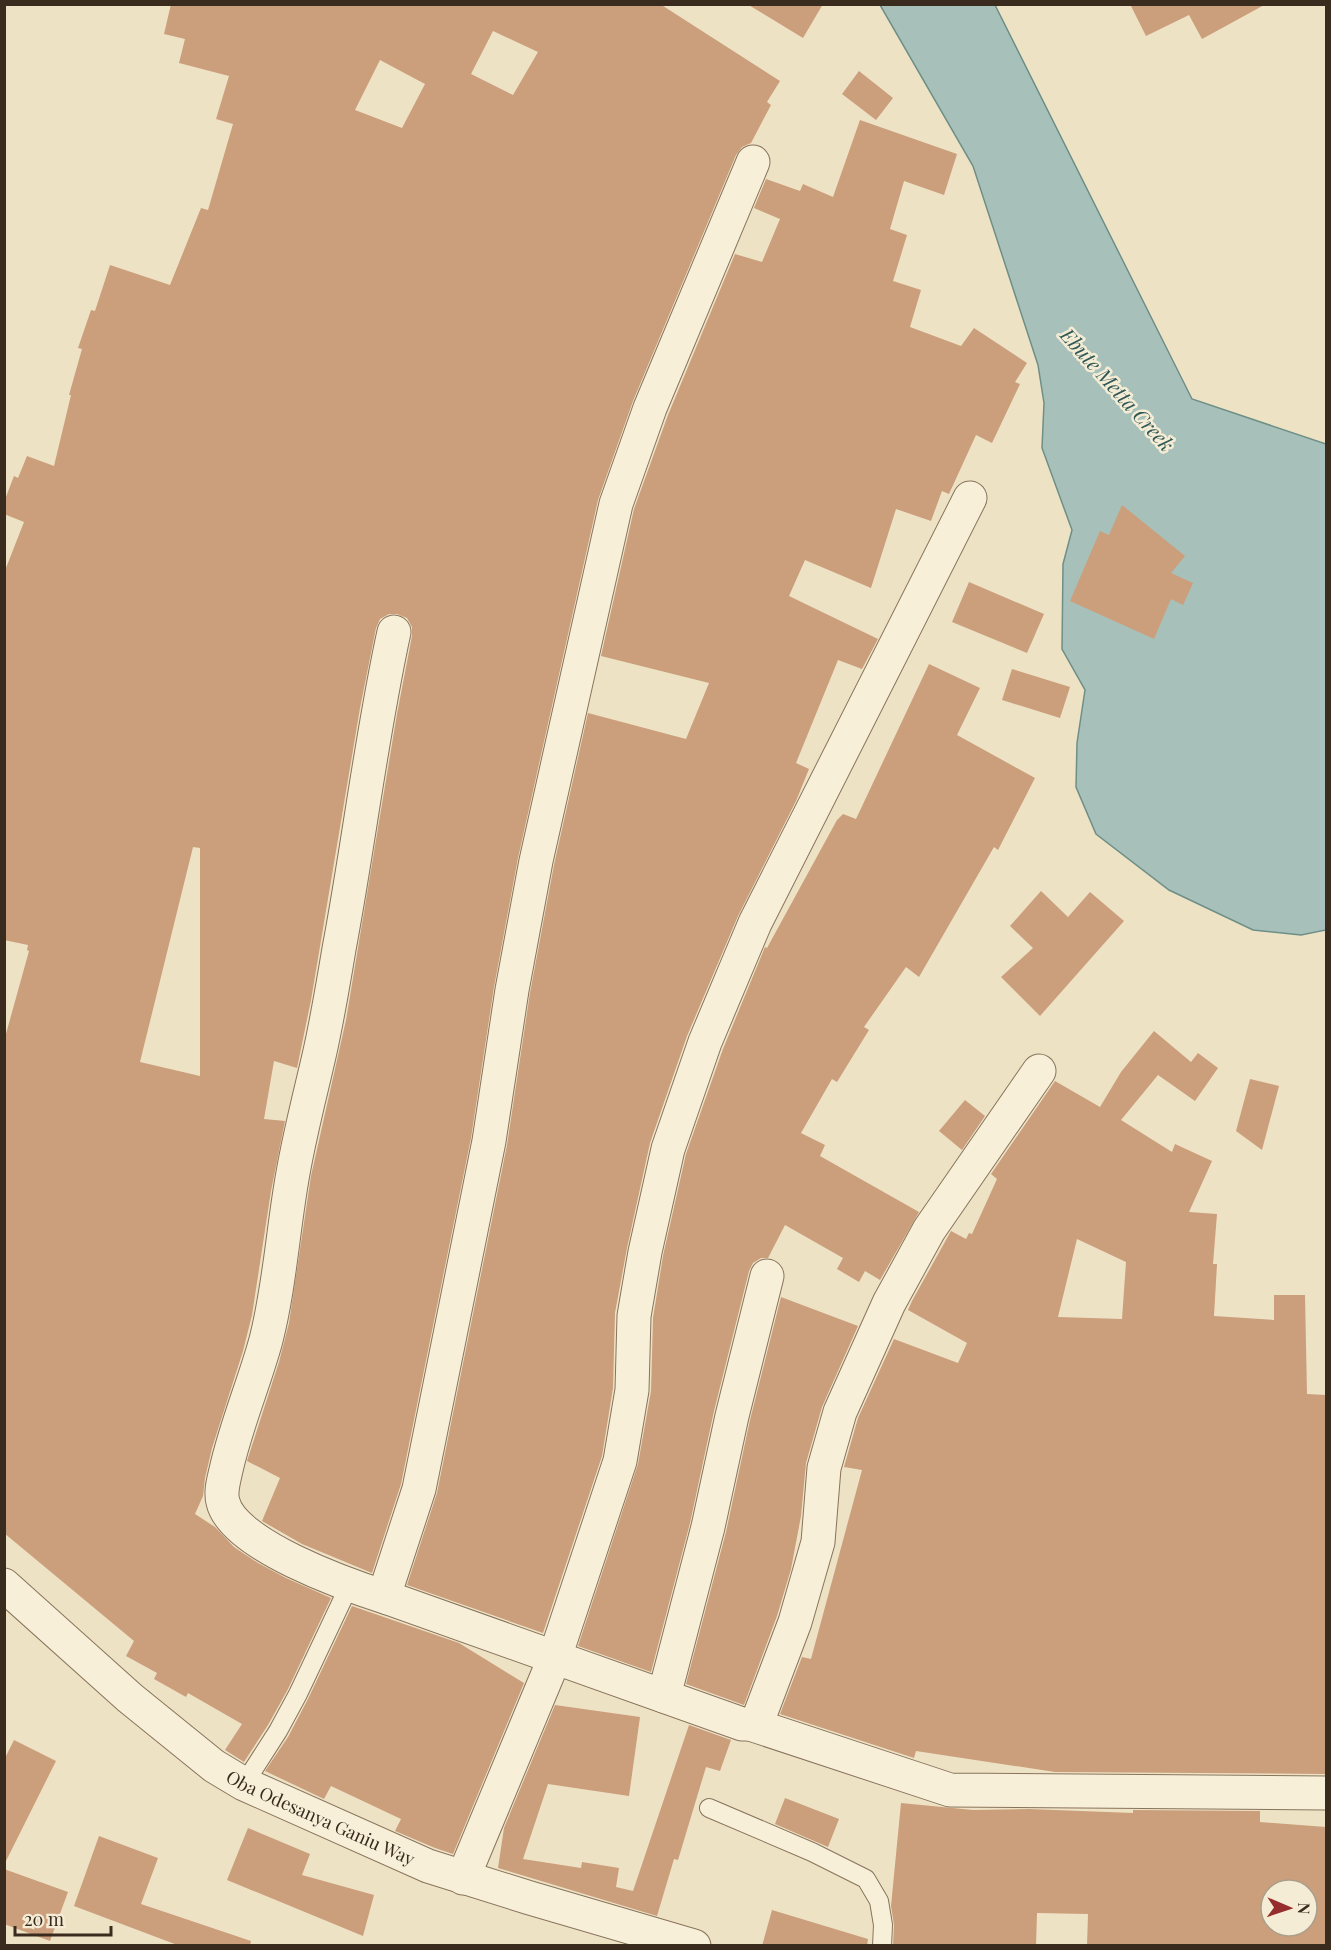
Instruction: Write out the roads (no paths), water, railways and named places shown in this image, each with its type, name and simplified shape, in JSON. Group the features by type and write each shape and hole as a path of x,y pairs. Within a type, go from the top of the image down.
{"street":[{"path":"387,1598 387,1587 418,1489 489,1141 512,990 536,861 616,504 650,408 753,162"},
{"path":"463,1878 555,1657 620,1461 632,1390 633,1316 645,1252 668,1149 705,1042 755,923 970,498"},
{"path":"394,632 369,762 340,946 319,1056 292,1175 282,1253 266,1339 233,1440 223,1482 222,1501 230,1520 262,1544 304,1567 350,1586 742,1724 750,1724 950,1790 1326,1793"},
{"path":"750,1724 758,1720 795,1622 818,1542 824,1468 840,1412 889,1303 929,1230 1039,1071"},
{"path":"664,1696 708,1527 732,1416 767,1276"},
{"name":"Oba Odesanya Ganiu Way","path":"4,1585 130,1698 214,1766 244,1784 428,1866 694,1946"}],"lane":[{"path":"244,1784 293,1703 350,1586"},
{"path":"709,1808 812,1851 866,1879 879,1901 883,1924 882,1946"}],"water":[{"name":"Ebute Metta Creek","path":"880,5 995,5 1192,399 1326,444 1326,930 1301,935 1253,930 1169,890 1096,834 1076,787 1077,743 1085,690 1062,649 1063,564 1072,530 1042,448 1044,403 1038,365 973,166"}]}
